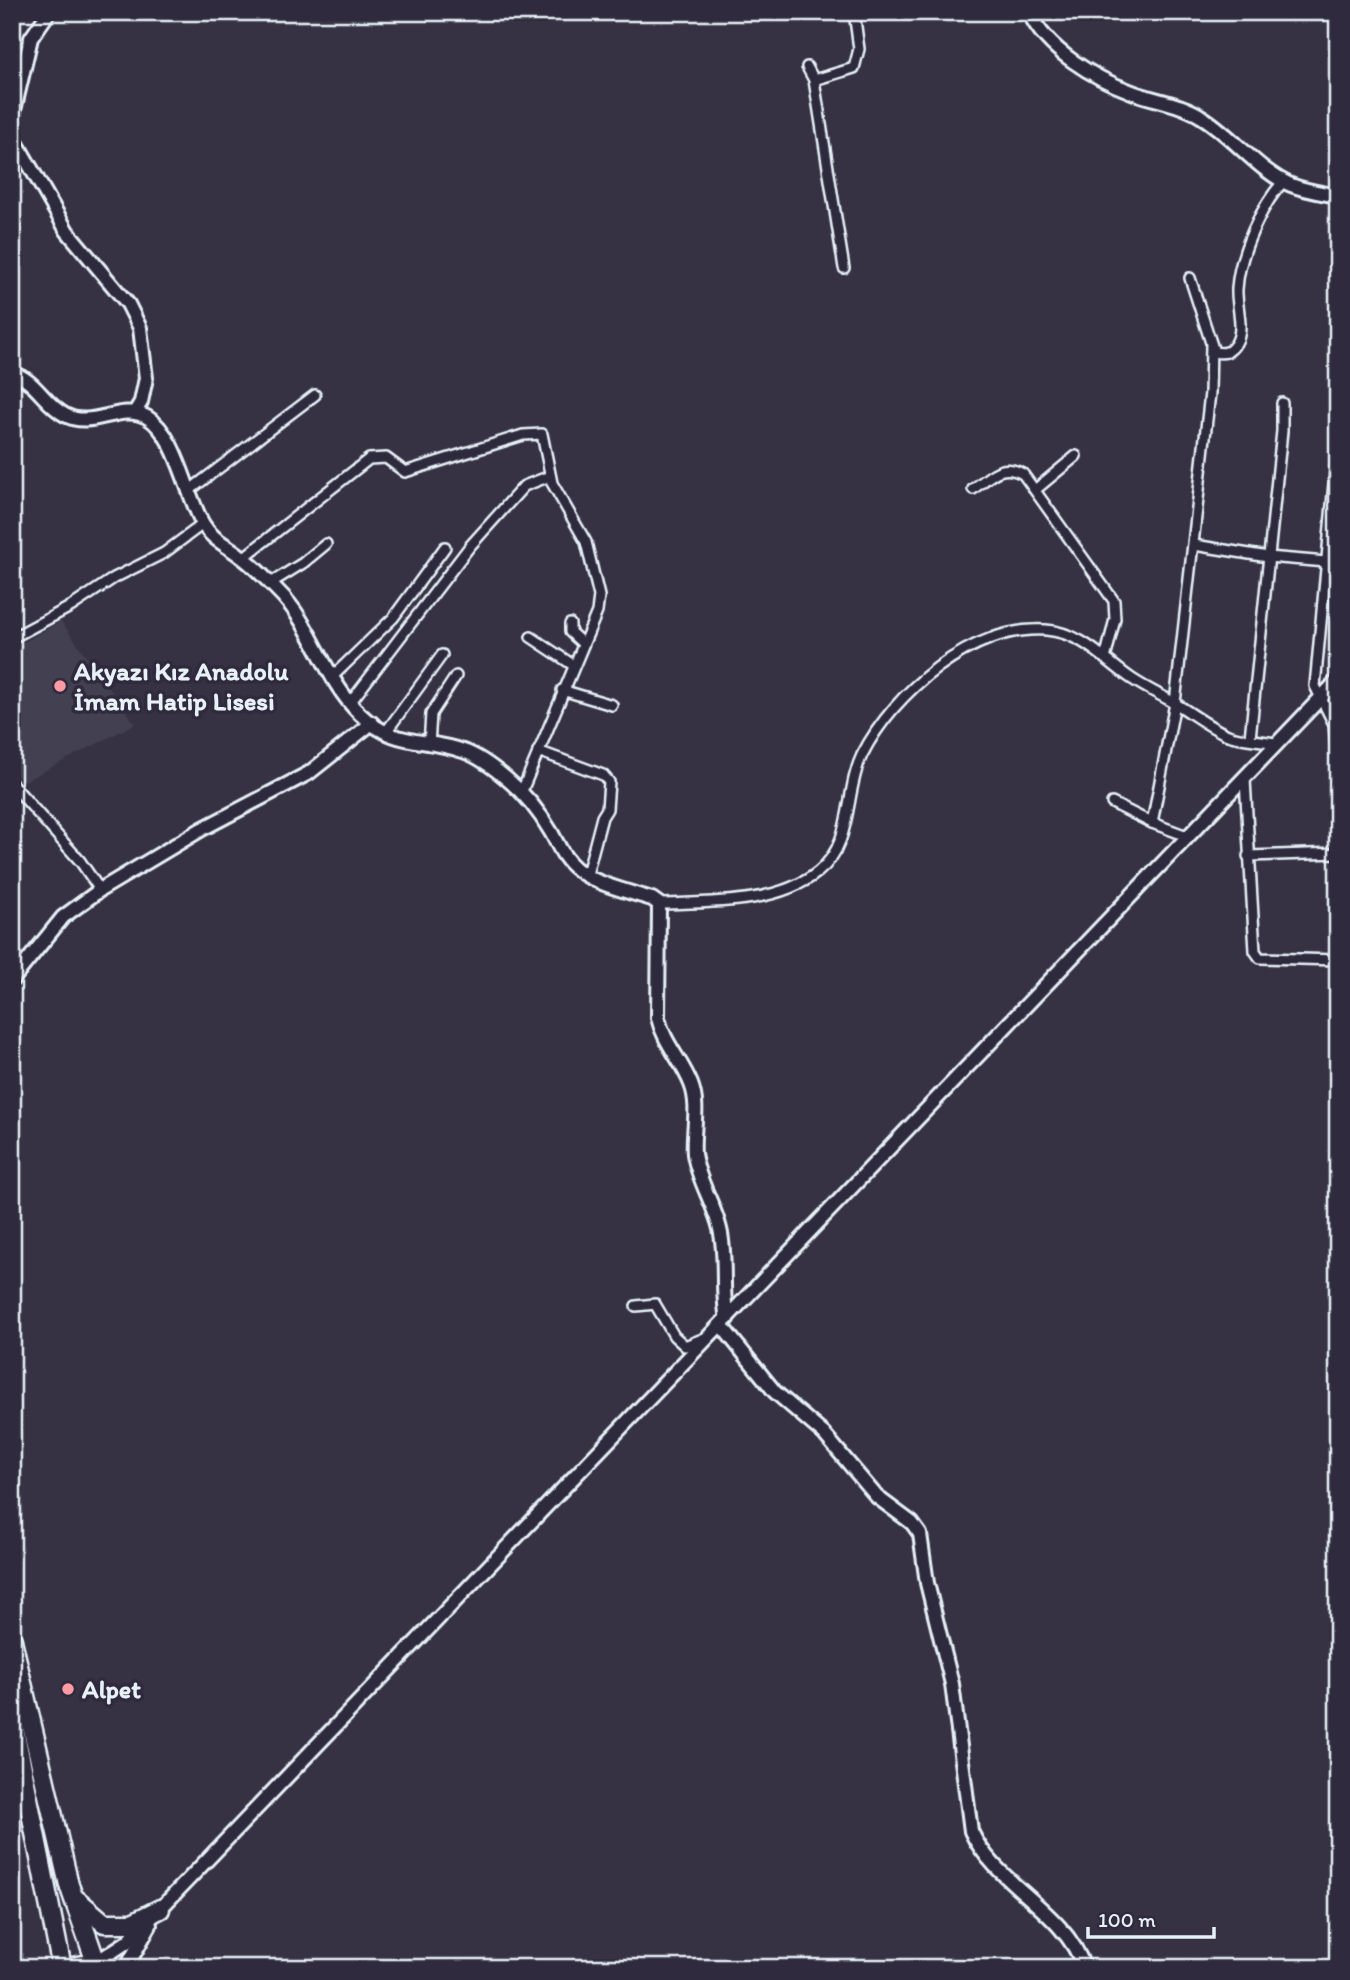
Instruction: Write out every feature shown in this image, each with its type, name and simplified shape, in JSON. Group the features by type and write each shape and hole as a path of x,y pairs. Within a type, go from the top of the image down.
{"highway":[{"path":"12,1640 69,1885 97,1965 67,1968"},
{"path":"12,1718 62,1968"},
{"path":"69,1885 89,1913 104,1923 132,1923 160,1909"}],"street":[{"path":"814,80 854,68 859,49 854,12"},
{"path":"1029,12 1035,24 1062,51 1094,75 1202,117 1284,181 1338,196"},
{"path":"12,119 31,38 43,14"},
{"path":"807,67 814,80 844,268"},
{"path":"12,135 67,231 128,304 140,328 146,378 141,402 135,412"},
{"path":"1190,278 1213,352 1223,354 1230,351 1238,341 1237,288 1245,256 1259,213 1284,181"},
{"path":"1152,824 1175,703 1210,393 1211,344"},
{"path":"12,373 32,383 50,404 76,420 135,412 148,418 159,429 190,490 203,524 215,538 243,558 279,591 332,677 351,703 372,723 402,740 463,751 490,765 522,791 538,810 566,859 576,870 659,904 758,896 787,888 817,874 831,859 843,833 861,757 879,729 915,687 951,657 991,637 1019,630 1049,630 1084,642 1106,655 1131,678 1230,736 1275,743"},
{"path":"190,490 315,395"},
{"path":"1250,738 1282,432 1282,403"},
{"path":"243,558 369,459 386,458 405,472 536,432 542,434 546,440 550,476 586,542 599,596 597,612 562,690 522,791"},
{"path":"1338,441 1324,562 1315,686 1319,700 1334,724 1338,769"},
{"path":"1035,490 1076,456"},
{"path":"973,489 994,471 1006,468 1023,474 1074,549 1114,601 1115,619 1106,655"},
{"path":"351,703 386,652 470,546 524,486 550,476"},
{"path":"12,638 72,606 114,578 164,554 203,524"},
{"path":"269,583 303,563 326,544"},
{"path":"1194,545 1268,557 1338,563"},
{"path":"332,677 393,618 445,547"},
{"path":"570,624 570,632 582,643"},
{"path":"531,637 573,665"},
{"path":"386,732 442,655"},
{"path":"429,745 431,714 456,677"},
{"path":"97,1965 127,1942 160,1909 1338,680"},
{"path":"562,690 612,705"},
{"path":"12,980 63,916 100,890 202,829 309,773 372,723"},
{"path":"538,751 603,775 609,782 607,809 602,817 587,874"},
{"path":"1245,780 1252,941 1260,958 1338,960"},
{"path":"12,784 80,861 100,890"},
{"path":"1112,803 1152,824 1187,836"},
{"path":"1248,856 1338,853"},
{"path":"659,904 658,1018 662,1033 692,1085 696,1107 694,1150 697,1172 720,1227 723,1247 724,1322 775,1392 824,1434 877,1497 912,1523 920,1534 927,1583 951,1684 971,1831 979,1849 994,1868 1057,1928 1084,1968"},
{"path":"636,1306 655,1304 674,1336 685,1346 708,1336"},
{"path":"126,1968 160,1909"}],"shaded area":[{"name":"Akyazı Kız Anadolu İmam Hatip Lisesi","path":"61,621 135,724 23,782 12,769 12,649"}],"place":[{"name":"Akyazı Kız Anadolu İmam Hatip Lisesi","path":"60,686"},
{"name":"Alpet","path":"68,1689"}]}
